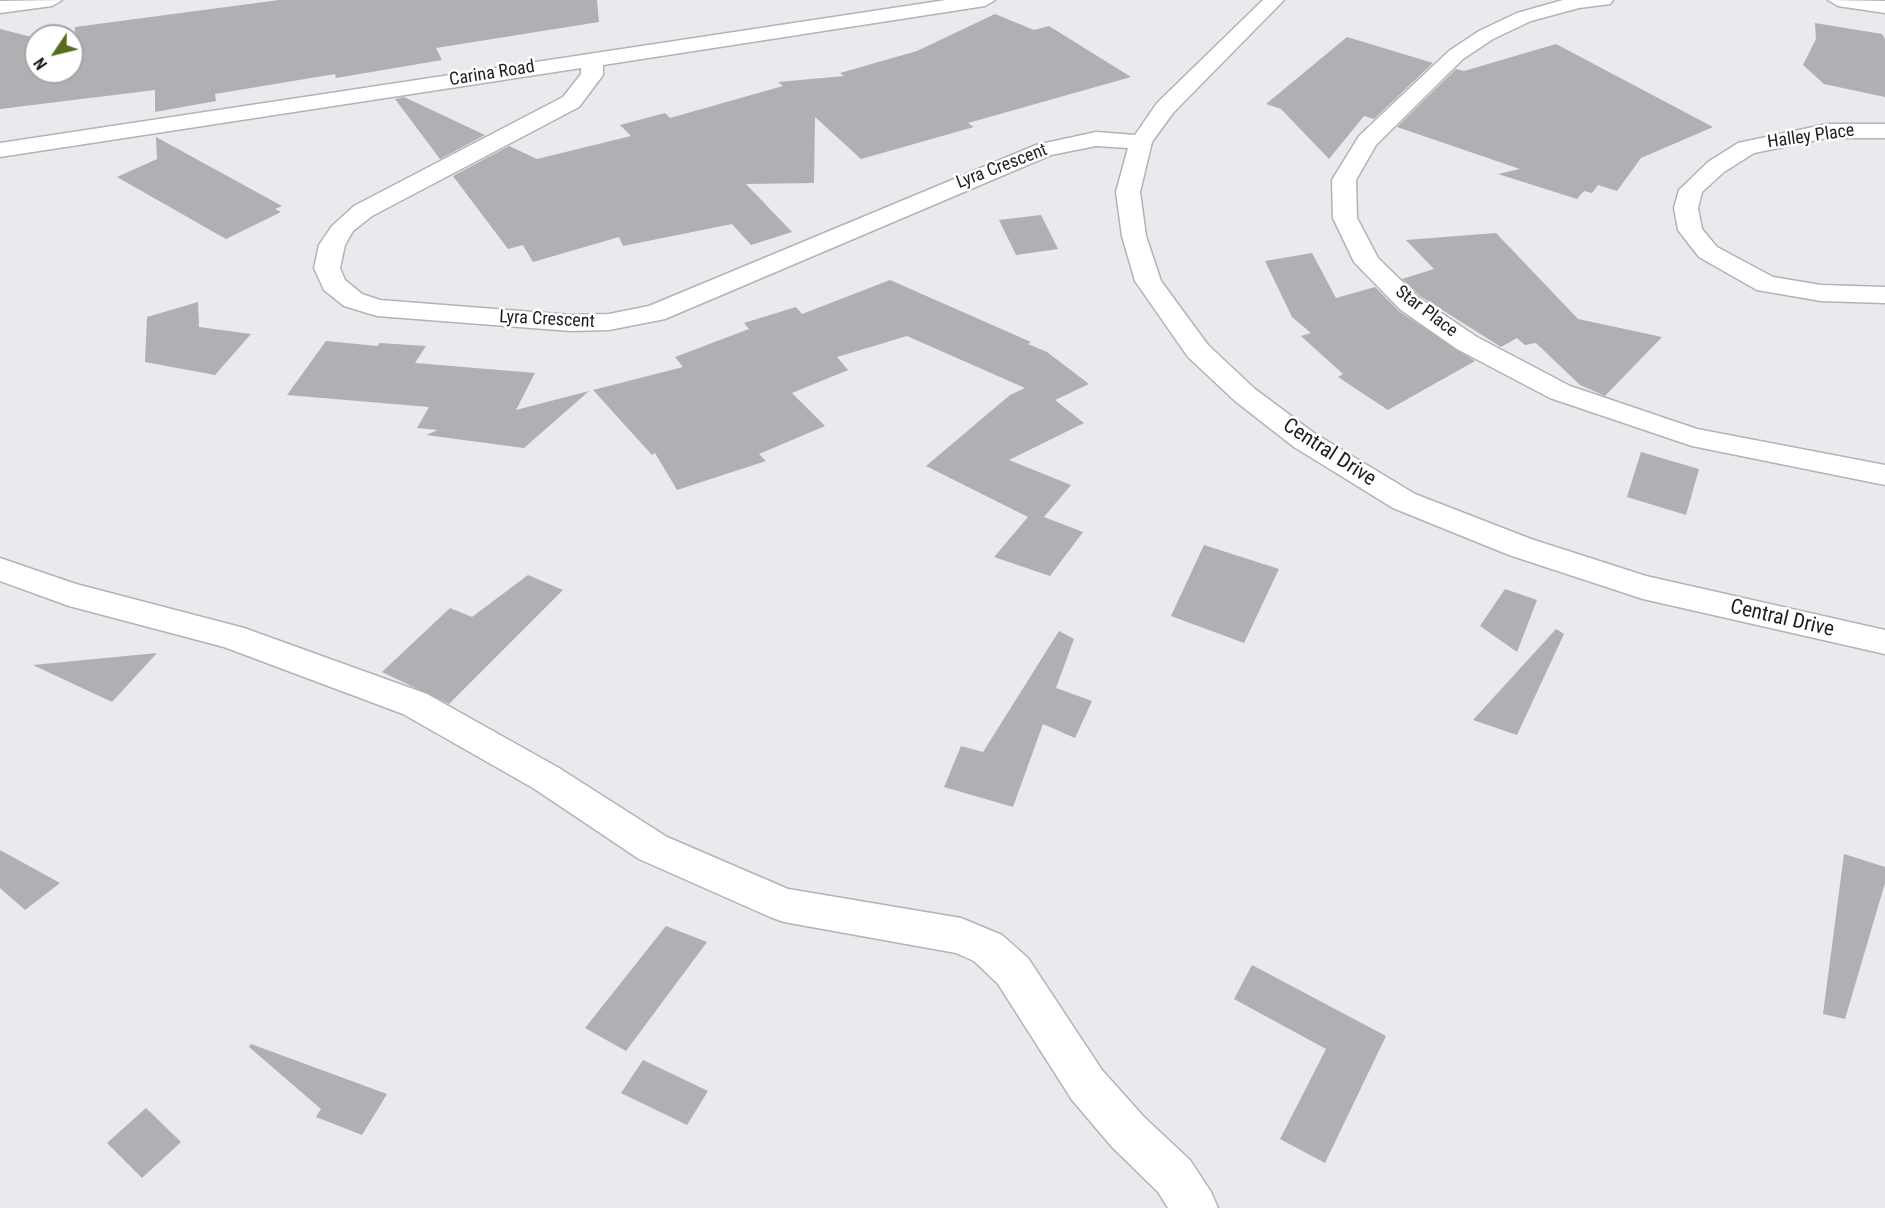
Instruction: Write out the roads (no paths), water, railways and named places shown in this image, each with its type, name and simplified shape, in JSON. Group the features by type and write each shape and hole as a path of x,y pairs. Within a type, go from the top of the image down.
{"street":[{"path":"0,7 52,0"},
{"name":"Carina Road","path":"0,150 985,0"},
{"name":"Central Drive","path":"1274,0 1165,108 1141,142 1128,192 1134,236 1148,281 1198,351 1245,395 1304,440 1404,501 1520,547 1643,587 1885,642"},
{"name":"Star Place","path":"1603,0 1578,2 1524,17 1486,35 1456,55 1367,141 1344,180 1345,218 1367,262 1410,304 1467,343 1560,392 1692,437 1885,476"},
{"path":"1838,0 1885,7"},
{"name":"Lyra Crescent","path":"592,59 592,75 571,102 363,211 344,226 332,245 327,268 333,284 353,300 377,309 571,323 609,322 656,313 1044,150 1096,139 1141,142"},
{"name":"Halley Place","path":"1885,131 1827,131 1780,138 1746,148 1716,167 1691,190 1686,208 1690,230 1708,252 1766,284 1821,293 1885,295"},
{"path":"0,569 69,594 232,637 415,704 546,778 653,848 784,905 961,936 988,948 1013,971 1087,1085 1128,1132 1174,1176 1195,1208"}]}
